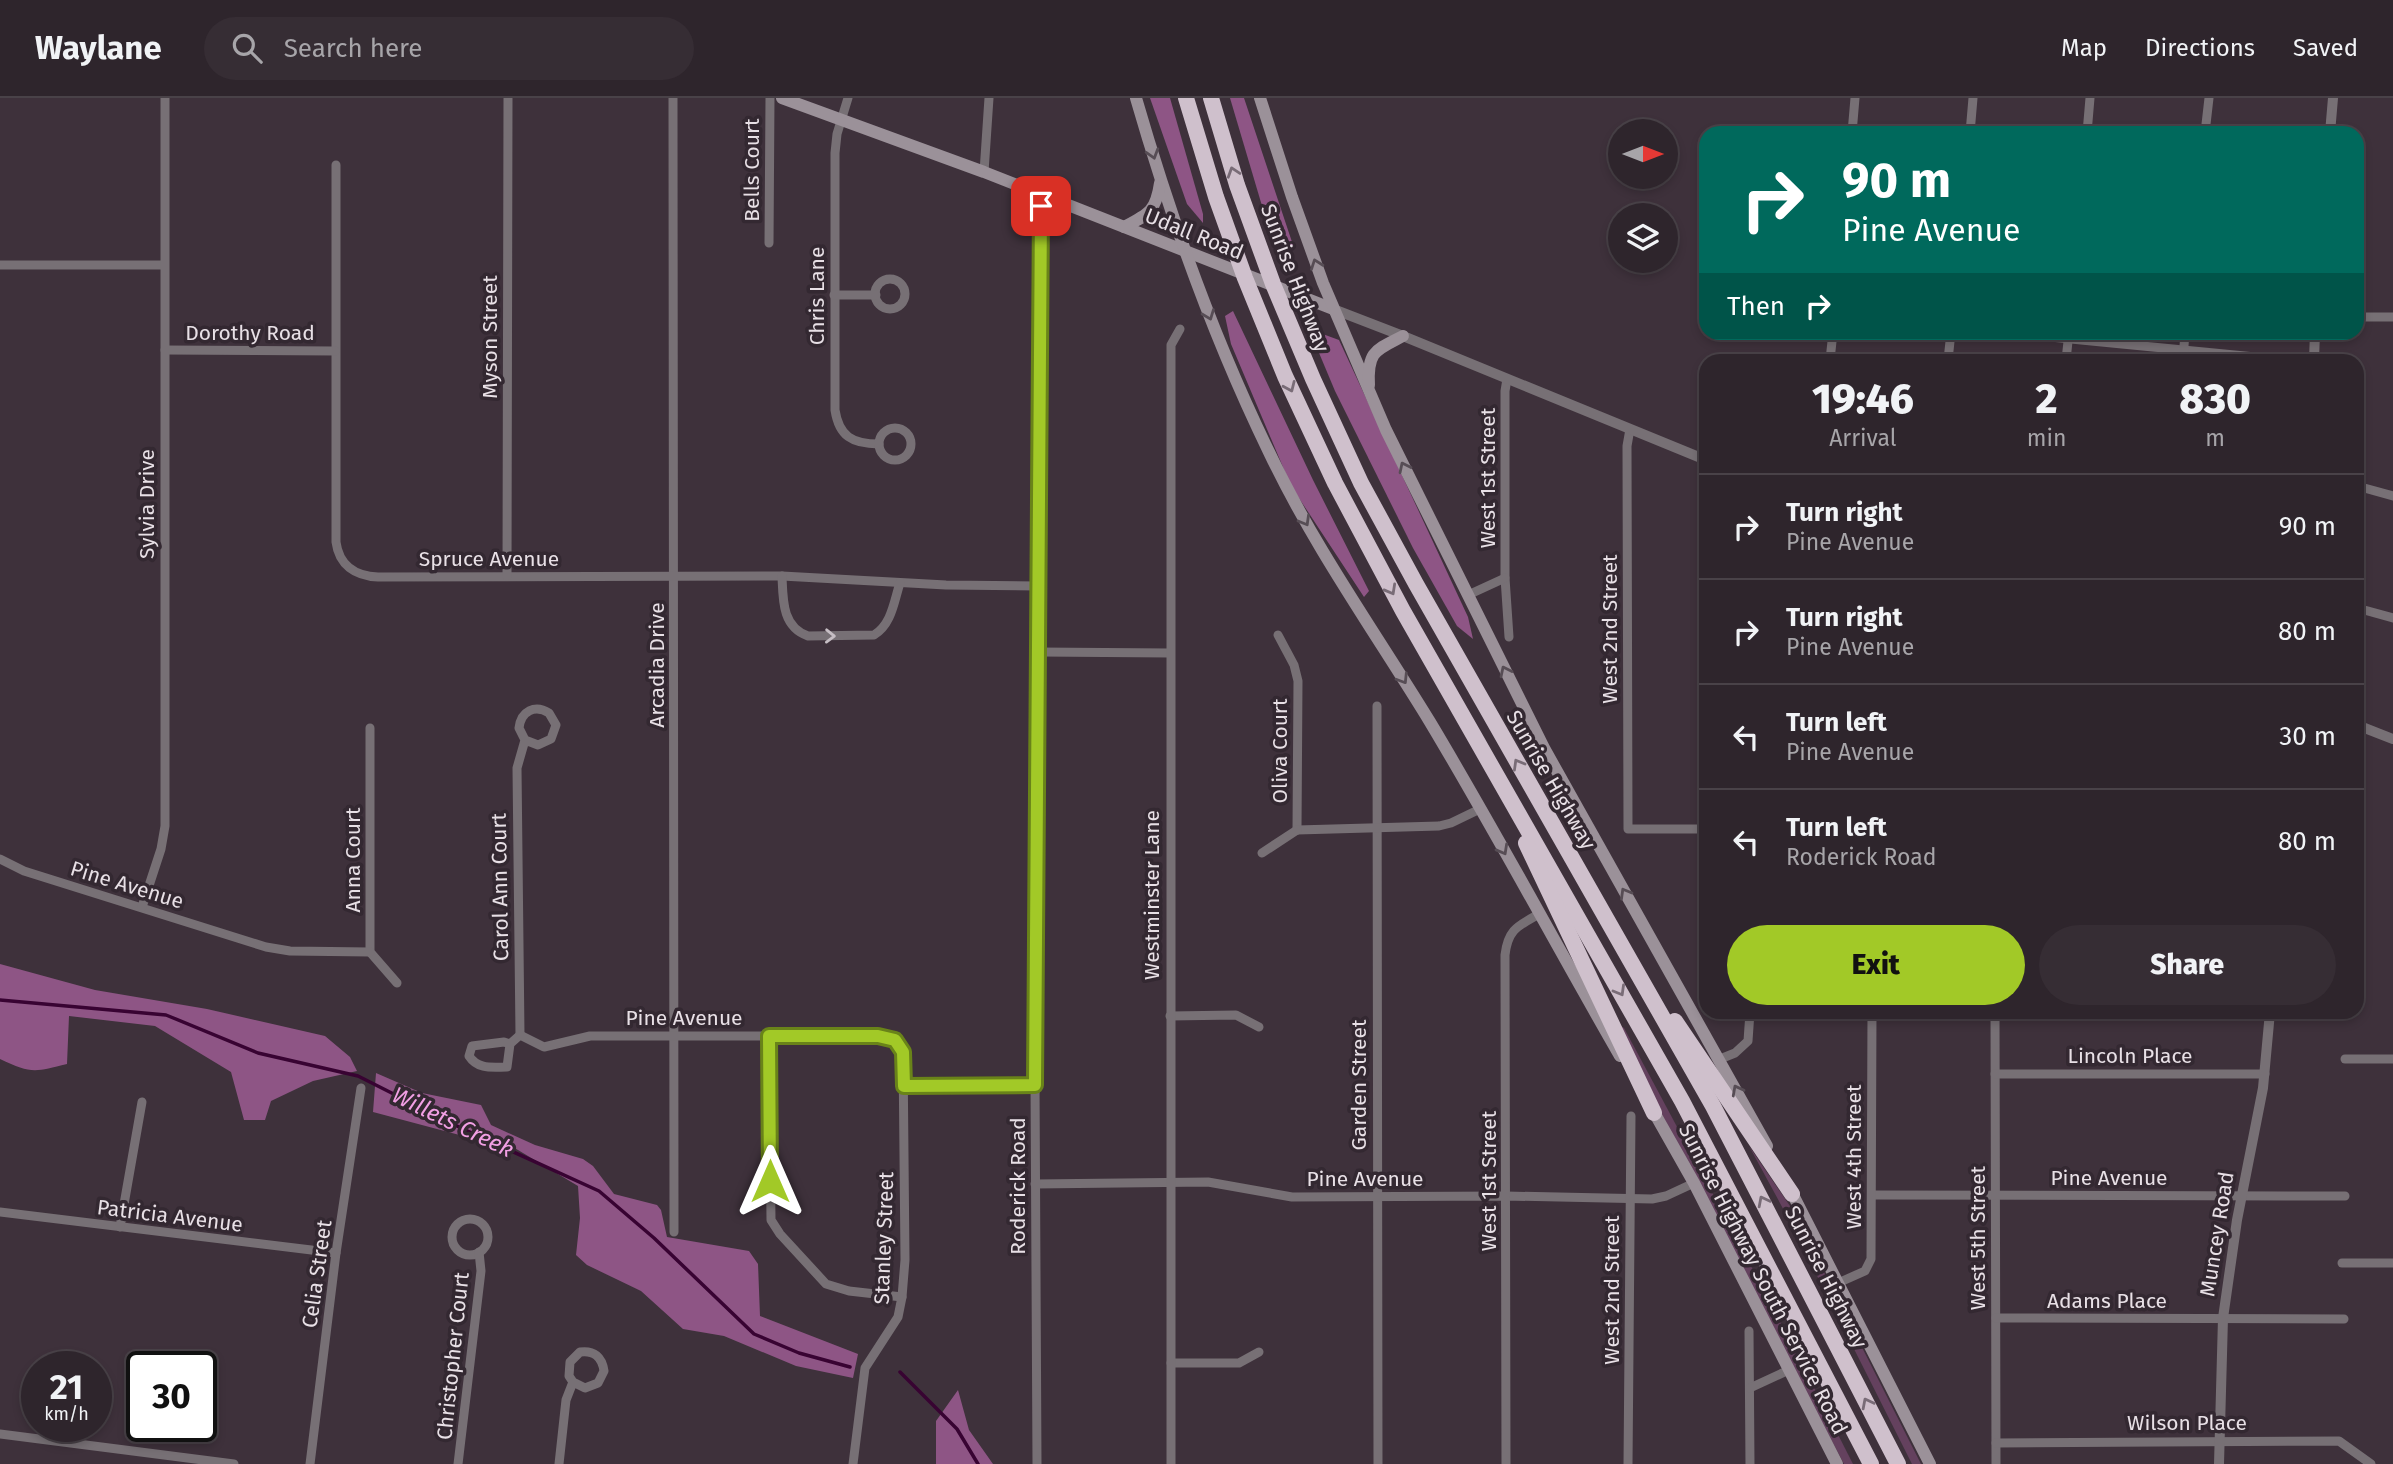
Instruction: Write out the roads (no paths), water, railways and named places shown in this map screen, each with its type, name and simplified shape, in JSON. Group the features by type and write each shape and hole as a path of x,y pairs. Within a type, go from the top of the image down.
{"highway":[{"path":"1186,98 1226,225 1263,324 1309,429 1361,534 1707,1146 1871,1464"},
{"name":"Sunrise Highway","path":"1211,98 1255,236 1340,440 1388,535 1732,1140 1898,1464"},
{"path":"1501,783 1537,869 1654,1113"},
{"path":"1637,972 1691,1043 1792,1194"}],"main road":[{"name":"Udall Road","path":"782,98 984,172 1333,309"},
{"path":"1136,98 1185,252 1232,372 1282,479 1340,580 1445,748 1654,1113"},
{"name":"Sunrise Highway","path":"1260,98 1292,197 1333,309 1370,396 1562,782 1720,1059 1930,1464"},
{"path":"1124,227 1153,210 1161,179"},
{"path":"1370,396 1368,367 1371,357 1378,349 1403,336"},
{"name":"Sunrise Highway South Service Road","path":"1654,1113 1693,1183 1837,1464"}],"street":[{"name":"Sylvia Drive","path":"142,907 161,849 165,826 165,98"},
{"name":"Myson Street","path":"507,576 508,98"},
{"name":"Arcadia Drive","path":"673,98 674,1232"},
{"name":"Bells Court","path":"769,243 770,98"},
{"name":"Chris Lane","path":"848,98 835,153 835,410 837,424 845,435 869,444 879,444"},
{"path":"984,172 989,98"},
{"path":"1853,126 1855,98"},
{"path":"1971,126 1973,98"},
{"path":"2088,126 2090,98"},
{"path":"2206,126 2209,98"},
{"path":"2328,98 2333,98 2331,126"},
{"name":"Spruce Avenue","path":"336,165 336,542 344,564 354,572 364,576 782,576 900,583 1038,586"},
{"name":"Roderick Road","path":"1037,1464 1035,1085 1040,223 1044,195"},
{"path":"0,265 164,265"},
{"path":"834,295 876,295"},
{"name":"Udall Road","path":"1333,309 1699,457"},
{"path":"2364,317 2393,317"},
{"name":"Westminster Lane","path":"1171,1464 1171,345 1180,330"},
{"path":"2091,340 2172,354"},
{"name":"Dorothy Road","path":"165,350 335,351"},
{"name":"West 1st Street","path":"1507,379 1505,578 1509,637"},
{"name":"West 2nd Street","path":"1630,429 1627,446 1628,829 1699,829"},
{"path":"2364,488 2393,496"},
{"path":"782,576 788,620 808,636 874,635 883,630 900,583"},
{"name":"West 1st Street","path":"1468,595 1505,578"},
{"path":"2364,610 2393,618"},
{"name":"Oliva Court","path":"1262,853 1297,830 1298,681 1294,665 1278,635"},
{"path":"1039,652 1170,653"},
{"name":"Garden Street","path":"1377,706 1378,1464"},
{"name":"Carol Ann Court","path":"520,1035 517,768 525,740 519,728 523,714 536,708 549,713 556,725 551,739 538,745 525,740"},
{"name":"Anna Court","path":"370,728 370,952"},
{"path":"2364,728 2393,740"},
{"path":"1297,830 1445,825 1480,809"},
{"name":"Pine Avenue","path":"0,859 24,871 277,949 370,952"},
{"name":"West 1st Street","path":"1506,1464 1505,954 1507,940 1514,929 1539,914"},
{"path":"370,952 397,983"},
{"path":"1170,1016 1236,1015 1259,1027"},
{"path":"1720,1059 1735,1053 1748,1041 1749,1019"},
{"name":"West 4th Street","path":"1838,1283 1861,1274 1870,1264 1872,1019"},
{"name":"West 5th Street","path":"1995,1019 1996,1464"},
{"name":"Muncey Road","path":"2218,1464 2223,1318 2241,1196 2265,1073 2269,1019"},
{"path":"510,1044 504,1042 472,1046 469,1056 475,1064 507,1068 510,1044 520,1035"},
{"name":"Pine Avenue","path":"520,1035 544,1046 590,1036 878,1036 895,1040 903,1052 904,1086"},
{"path":"769,1036 771,1220 780,1234 826,1284 902,1297"},
{"path":"2345,1059 2393,1059"},
{"name":"Lincoln Place","path":"1996,1074 2265,1073"},
{"path":"904,1086 1035,1085"},
{"name":"Stanley Street","path":"853,1464 864,1368 898,1317 902,1297 905,1260 904,1086"},
{"name":"Celia Street","path":"310,1464 336,1254 361,1088"},
{"path":"120,1227 142,1102"},
{"name":"West 2nd Street","path":"1628,1464 1631,1116"},
{"name":"Pine Avenue","path":"1035,1184 1230,1184 1292,1197 1659,1198 1693,1183"},
{"name":"Pine Avenue","path":"1872,1195 2345,1196"},
{"name":"Patricia Avenue","path":"0,1212 336,1254"},
{"name":"Christopher Court","path":"458,1464 481,1271 480,1252 488,1241 486,1228 475,1220 461,1222 453,1232 455,1246 466,1254 480,1252"},
{"path":"2342,1263 2393,1263"},
{"name":"Adams Place","path":"1996,1318 2344,1319"},
{"path":"1749,1331 1750,1464"},
{"path":"559,1464 566,1400 573,1382 568,1369 574,1356 587,1352 600,1357 604,1371 598,1383 585,1388 573,1382"},
{"path":"1171,1363 1239,1363 1259,1352"},
{"path":"1750,1388 1789,1370"},
{"path":"0,1434 234,1464"},
{"name":"Wilson Place","path":"1996,1443 2339,1441 2371,1464"}],"waterway":[{"name":"Willets Creek","path":"0,1000 166,1015 258,1053 358,1076 461,1128 599,1191 654,1238 754,1334 799,1353 850,1367"},
{"name":"Willets Creek","path":"900,1372 957,1429 978,1464"}]}
